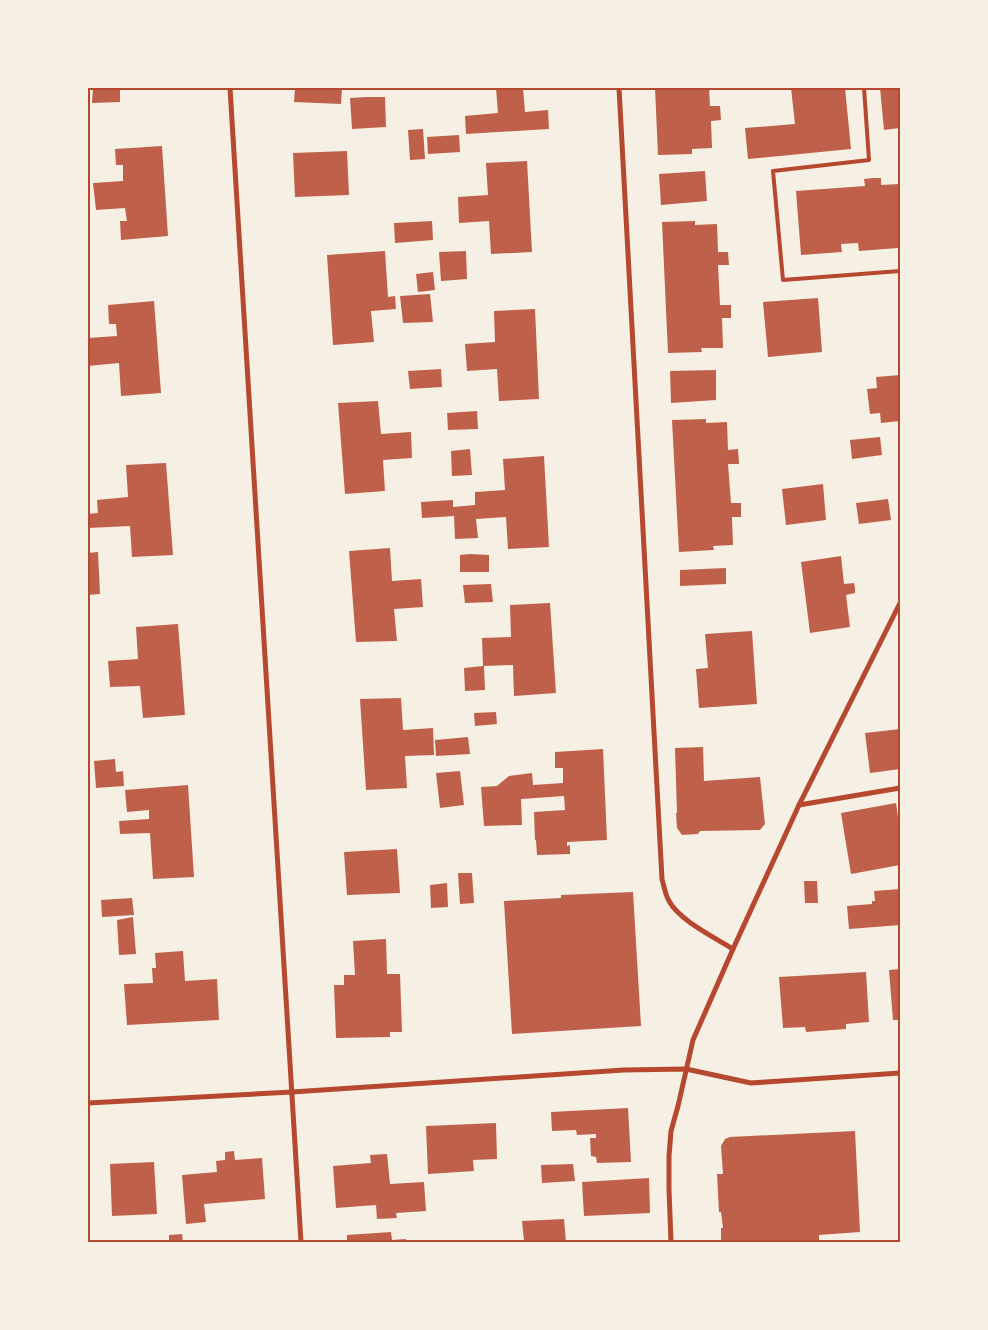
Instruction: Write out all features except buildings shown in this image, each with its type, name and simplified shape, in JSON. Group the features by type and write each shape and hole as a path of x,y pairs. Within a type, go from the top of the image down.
{"street":[{"path":"230,88 301,1242"},
{"path":"619,88 662,879 669,901 686,920 733,949"},
{"path":"671,1242 669,1189 670,1131 693,1040 799,804 900,603"},
{"path":"799,804 900,788"},
{"path":"88,1103 292,1092 624,1070 686,1069 751,1083 900,1073"}],"lane":[{"path":"864,88 870,160 773,171 783,280 900,271"}]}
